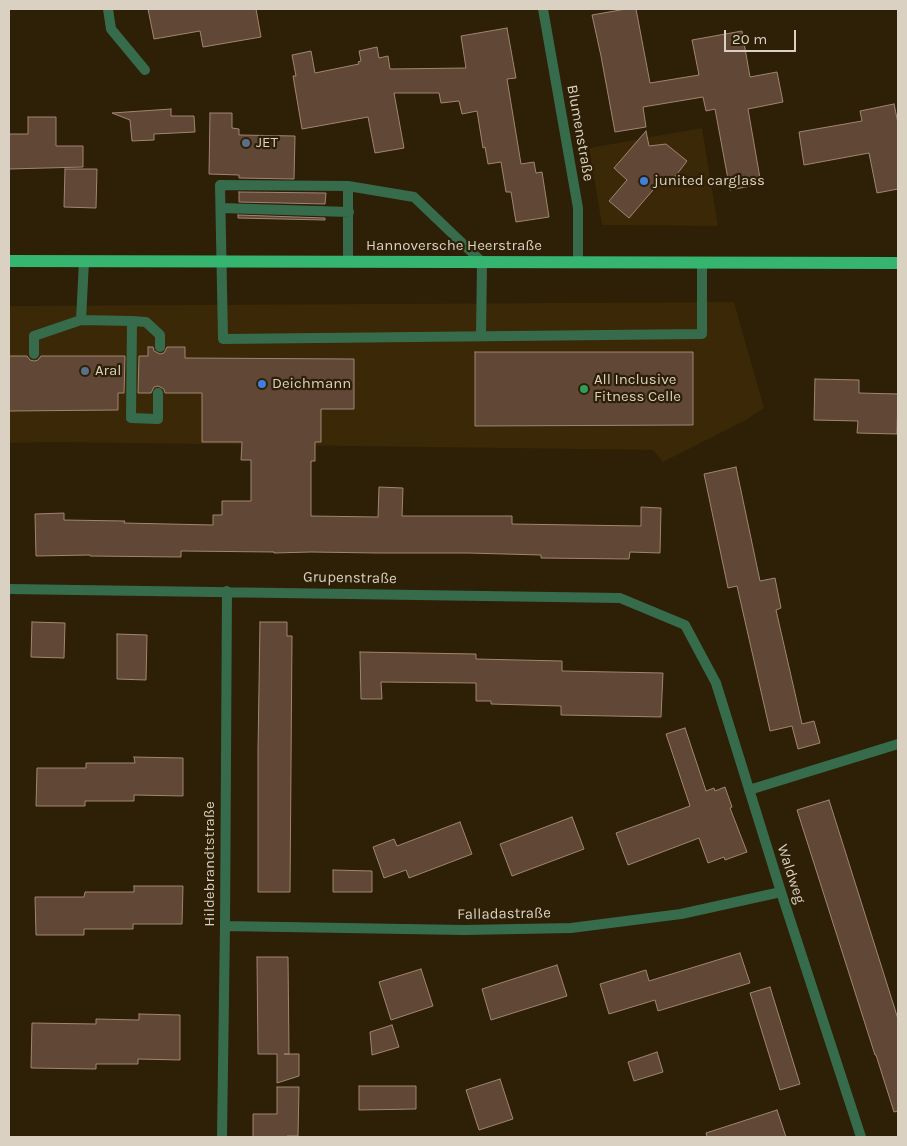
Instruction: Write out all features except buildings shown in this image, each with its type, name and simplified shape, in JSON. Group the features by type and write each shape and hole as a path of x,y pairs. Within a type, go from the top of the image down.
{"main road":[{"name":"Hannoversche Heerstraße","path":"9,261 898,263"}],"street":[{"path":"108,9 111,29 145,70"},
{"name":"Blumenstraße","path":"543,9 578,208 578,263"},
{"path":"482,336 482,262 414,197 348,186 220,185 222,339 702,334 702,263"},
{"path":"348,186 348,262"},
{"path":"221,208 349,212"},
{"path":"81,320 84,261"},
{"path":"34,354 30,336 81,320 146,322 160,335 160,347"},
{"path":"132,321 131,418 158,419 158,393"},
{"name":"Grupenstraße","path":"9,589 620,598 685,624"},
{"name":"Hildebrandtstraße","path":"222,1137 227,592"},
{"name":"Waldweg","path":"685,624 716,683 860,1137"},
{"path":"749,790 898,744"},
{"name":"Falladastraße","path":"225,926 465,930 572,928 681,914 781,892"}],"shaded area":[{"path":"702,128 718,226 602,225 589,148"},
{"path":"734,302 764,408 744,421 663,462 653,450 9,443 9,306"}],"place":[{"name":"JET","path":"246,143"},
{"name":"junited carglass","path":"644,181"},
{"name":"Aral","path":"85,371"},
{"name":"Deichmann","path":"262,384"},
{"name":"All Inclusive Fitness Celle","path":"584,389"}]}
